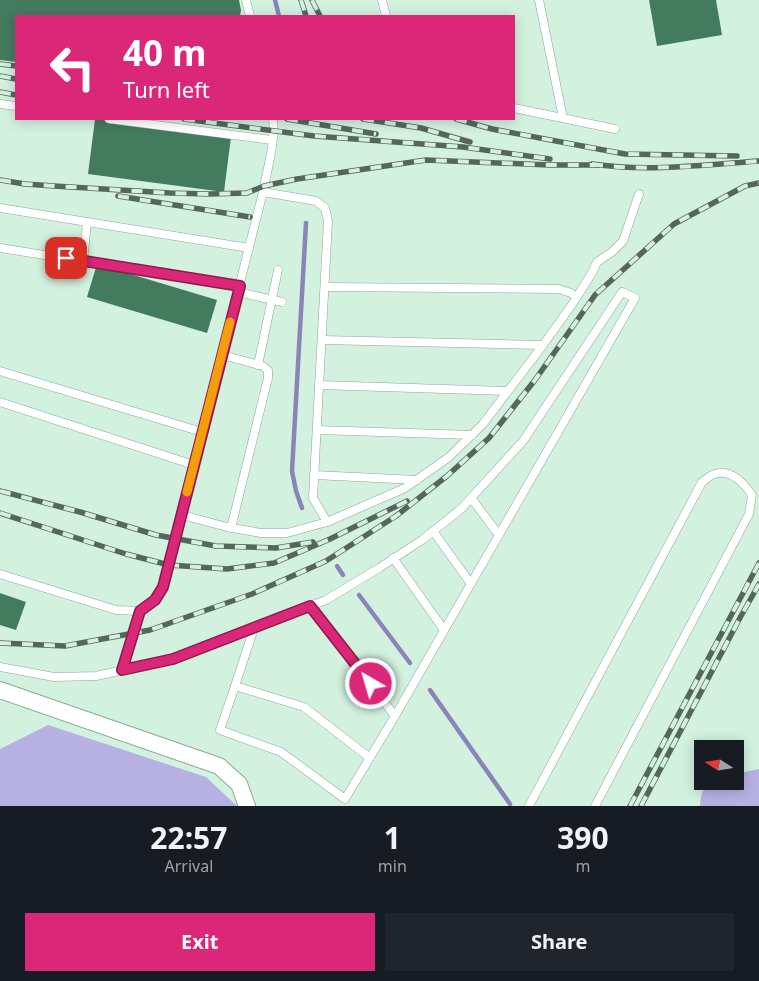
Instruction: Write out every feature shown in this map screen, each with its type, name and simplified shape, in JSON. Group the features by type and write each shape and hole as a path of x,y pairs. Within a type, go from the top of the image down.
{"street":[{"path":"0,690 219,766 239,784 247,806"}],"lane":[{"path":"246,0 250,15"},
{"path":"382,0 386,15"},
{"path":"539,0 563,118"},
{"path":"0,104 15,106"},
{"path":"515,108 615,129"},
{"path":"117,120 272,140"},
{"path":"122,670 140,611 155,600 163,587 263,192 274,126 273,120"},
{"path":"263,192 316,201 325,208 328,220 313,498 326,522"},
{"path":"182,515 231,528 260,533 287,533 326,522 404,488 417,480 449,457 483,424 543,346 592,273 597,262 612,252 623,241 639,194"},
{"path":"0,208 249,248"},
{"path":"83,261 88,222"},
{"path":"0,248 239,289 282,302"},
{"path":"258,365 278,270"},
{"path":"325,288 559,289 576,297"},
{"path":"0,667 54,677 96,676 173,659 326,600 393,558 461,509 523,441 622,292 635,298 395,716 345,799 281,752 220,730 254,628"},
{"path":"322,340 543,346"},
{"path":"222,355 264,366 268,370 268,378 231,528"},
{"path":"0,371 202,432"},
{"path":"320,385 508,391"},
{"path":"0,402 194,464"},
{"path":"317,430 472,435"},
{"path":"529,806 702,482 713,474 723,473 734,476 745,485 752,495 749,514 594,806"},
{"path":"314,475 417,480"},
{"path":"471,498 499,536"},
{"path":"433,531 471,584"},
{"path":"393,558 444,630"},
{"path":"0,574 116,610 140,611"},
{"path":"310,606 395,716"},
{"path":"235,686 304,708 370,758"}],"shaded area":[{"path":"48,725 206,777 237,806 0,806 0,749"},
{"path":"759,769 759,806 700,806 704,790 744,790 744,772"}],"building":[{"path":"0,0 239,0 240,15 15,15 15,62 0,60"},
{"path":"649,0 716,0 722,35 657,46"},
{"path":"95,120 231,137 224,192 88,174"},
{"path":"97,264 217,300 207,333 87,297"},
{"path":"0,593 26,602 16,630 0,625"}],"waterway":[{"path":"275,0 279,15"},
{"path":"302,508 292,471 306,223"},
{"path":"337,566 343,575"},
{"path":"359,595 410,663"},
{"path":"430,690 510,804"}],"railway":[{"path":"301,0 306,15"},
{"path":"312,0 320,15"},
{"path":"0,64 15,66"},
{"path":"0,76 15,79"},
{"path":"0,92 15,95"},
{"path":"192,120 314,136 463,147 550,159"},
{"path":"293,120 376,134"},
{"path":"369,120 421,128 470,142"},
{"path":"460,120 492,129 625,154 737,156"},
{"path":"0,180 54,186 209,194 247,193 264,186 297,179 426,160 598,165"},
{"path":"592,164 655,168 759,161"},
{"path":"0,643 65,646 150,630 252,594 326,561 396,516 447,476 489,438 535,380 595,295 674,224 745,186 759,183"},
{"path":"118,196 250,217"},
{"path":"0,491 80,512 156,535 216,546 276,548 313,542"},
{"path":"0,513 126,554 169,565 227,569 274,563 330,539 407,501"},
{"path":"630,806 759,563"},
{"path":"641,806 759,584"}],"slow traffic":[{"path":"187,492 230,322"}],"route":[{"path":"66,258 240,286 163,587 155,600 140,611 122,670 173,659 310,606 371,684"}]}
